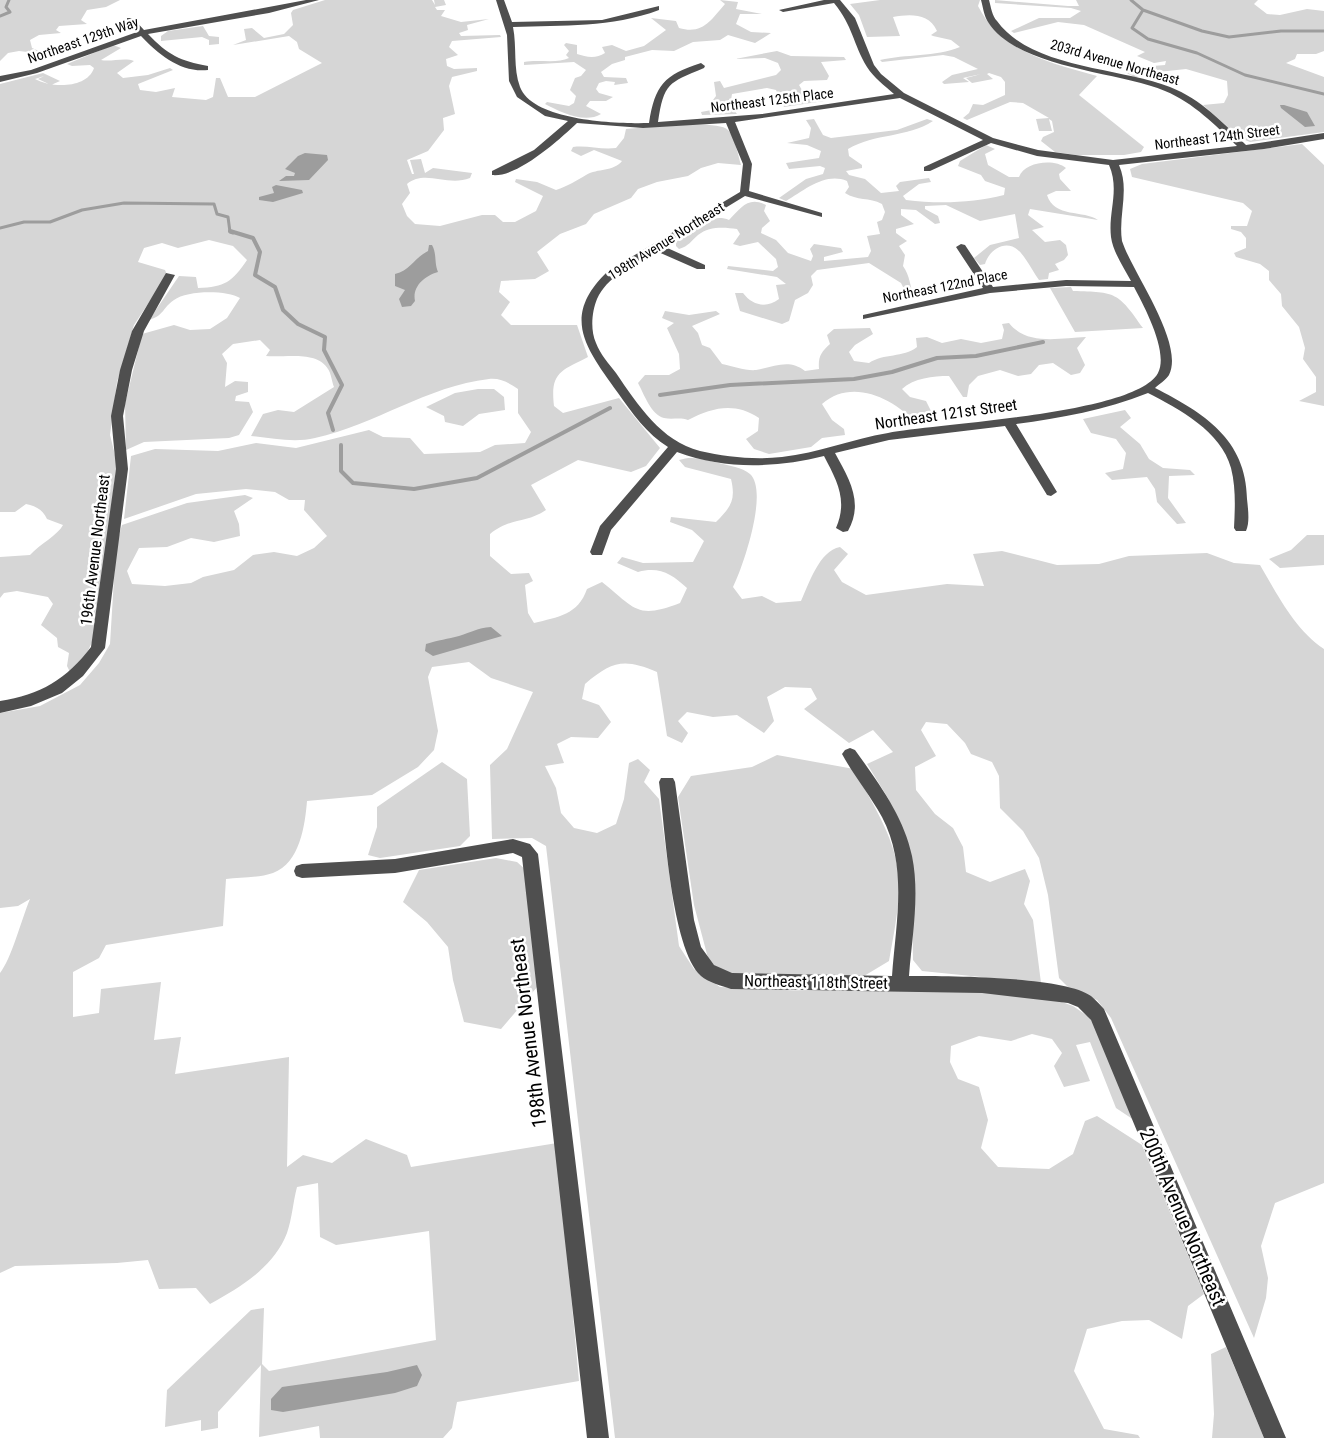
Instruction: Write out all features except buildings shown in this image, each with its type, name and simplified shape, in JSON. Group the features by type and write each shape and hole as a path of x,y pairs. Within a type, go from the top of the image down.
{"street":[{"name":"Northeast 129th Way","path":"0,80 38,70 92,48 143,33 278,10 315,0"},
{"name":"Northeast 125th Place","path":"500,0 509,26 512,71 521,97 532,106 574,121 730,122 901,95"},
{"path":"783,10 836,0"},
{"name":"Northeast 124th Street","path":"836,0 851,18 870,65 878,76 901,95 990,140 1059,158 1113,163 1324,136"},
{"name":"203rd Avenue Northeast","path":"985,0 990,18 1005,34 1028,49 1071,66 1163,87 1197,103 1244,148"},
{"path":"509,26 604,24 638,16 656,8"},
{"path":"129,20 172,61 205,68"},
{"path":"653,123 658,92 662,85 701,66"},
{"path":"495,174 516,166 560,136 574,121"},
{"name":"198th Avenue Northeast","path":"675,447 648,423 615,381 590,343 586,328 586,312 599,285 612,273 744,193 750,175 748,160 730,122"},
{"path":"927,170 990,140"},
{"path":"1113,163 1121,182 1116,240 1161,335 1166,358 1163,375 1149,388 1182,406 1208,426 1234,459 1240,489 1241,528"},
{"path":"744,193 818,215"},
{"path":"656,247 701,267"},
{"path":"962,247 990,290"},
{"name":"196th Avenue Northeast","path":"0,707 34,701 56,692 85,666 98,648 122,469 117,416 126,370 138,331 170,275"},
{"name":"Northeast 122nd Place","path":"867,317 990,290 1066,283 1138,284"},
{"name":"Northeast 121st Street","path":"675,447 735,460 765,462 828,452 885,437 1008,421 1112,404 1149,388"},
{"path":"1008,421 1051,492"},
{"path":"597,552 605,529 675,447"},
{"path":"828,452 849,495 851,513 843,528"},
{"path":"850,754 873,787 904,854 906,893 900,984"},
{"name":"Northeast 118th Street","path":"667,782 685,920 693,950 708,971 732,981 982,985 1068,996 1084,1001"},
{"name":"198th Avenue Northeast","path":"302,871 395,866 513,846 524,849 530,854 598,1438"},
{"name":"200th Avenue Northeast","path":"1084,1001 1098,1015 1106,1029 1275,1438"}],"shaded area":[{"path":"0,0 120,0 106,7 87,10 81,20 87,24 59,26 56,30 61,33 39,35 30,40 32,48 39,51 36,53 19,51 8,53 0,61"},
{"path":"325,0 432,0 435,5 434,0 444,0 446,5 435,7 437,10 445,10 441,16 461,22 489,19 467,25 468,30 459,33 461,36 500,35 501,37 452,41 449,47 458,55 446,59 447,66 454,69 477,68 477,71 452,77 449,86 455,114 443,118 444,130 428,151 407,160 412,174 414,174 410,160 421,159 425,173 433,168 472,173 470,178 461,180 421,178 407,184 410,193 402,204 407,216 415,224 440,226 482,215 495,215 503,222 515,222 536,211 543,196 515,182 516,179 537,182 556,190 591,173 614,167 622,161 594,150 581,156 571,151 573,147 616,148 624,138 626,129 710,125 728,130 741,165 718,163 701,168 688,176 657,182 638,189 631,198 594,214 586,224 560,234 537,252 549,271 535,279 501,281 499,292 510,302 501,315 511,325 577,325 588,357 559,374 554,386 554,406 563,413 619,398 660,448 646,466 631,472 578,460 531,485 546,510 505,525 490,534 490,556 511,574 529,573 533,581 525,585 528,613 534,623 573,610 587,589 602,582 637,609 654,611 680,603 687,588 670,575 652,570 638,572 617,563 622,557 643,563 693,562 704,541 692,530 670,522 671,517 716,522 729,507 733,492 731,479 685,467 679,460 689,458 704,459 739,468 750,474 755,483 756,512 748,547 733,587 742,599 762,596 776,603 801,601 821,561 826,555 840,547 848,554 834,570 842,582 866,595 947,584 984,586 973,554 1002,551 1057,565 1099,564 1129,556 1207,553 1234,563 1260,565 1295,622 1324,649 1324,1183 1275,1203 1261,1246 1268,1278 1266,1298 1254,1338 1111,1018 1097,1000 1071,990 1059,978 1048,895 1039,858 1023,831 1000,808 999,776 992,762 971,754 965,743 947,724 926,722 921,730 936,756 915,767 916,790 935,814 953,828 963,847 966,872 990,882 1025,869 1030,881 1024,904 1033,920 1041,983 922,971 913,960 911,855 888,798 867,764 893,752 873,730 849,743 804,709 817,699 811,688 785,687 767,697 774,721 764,733 737,715 713,717 687,712 678,721 688,733 682,743 667,736 657,672 627,664 611,666 585,684 582,699 599,705 611,722 598,738 571,737 557,744 564,763 545,766 556,788 561,813 574,828 597,833 616,824 624,799 629,763 638,759 650,770 644,782 659,799 679,946 694,969 720,987 809,991 955,991 1045,996 1073,1006 1089,1017 1104,1041 1137,1122 1116,1108 1090,1042 1076,1045 1090,1081 1064,1087 1054,1066 1062,1053 1052,1039 1032,1034 1011,1041 979,1036 951,1046 950,1062 958,1079 979,1087 988,1120 981,1148 998,1167 1049,1169 1073,1154 1085,1121 1097,1116 1142,1145 1204,1294 1188,1306 1182,1339 1149,1320 1122,1321 1087,1329 1074,1371 1104,1429 1138,1435 1140,1438 615,1438 546,846 532,838 492,839 490,765 507,749 533,692 491,678 469,662 432,667 428,677 438,731 434,750 418,767 372,795 307,801 305,821 299,842 295,852 282,868 262,876 226,879 223,926 106,945 99,958 73,972 73,1017 99,1013 101,989 161,982 154,1040 181,1037 175,1074 289,1057 287,1167 303,1155 332,1163 366,1139 407,1155 411,1167 557,1143 579,1381 457,1402 452,1428 443,1438 320,1438 319,1426 259,1437 261,1365 218,1412 218,1428 201,1431 201,1420 165,1427 167,1390 251,1310 264,1308 262,1364 269,1371 436,1340 429,1231 336,1245 320,1237 318,1183 297,1187 287,1233 274,1256 245,1283 210,1304 196,1288 159,1289 148,1260 15,1266 0,1273 0,973 12,949 30,899 18,906 0,908 0,713 40,706 80,685 99,663 110,644 116,546 122,525 187,503 245,495 253,498 234,511 239,524 240,536 214,542 191,538 167,547 139,548 127,571 132,584 165,586 191,583 203,577 234,570 253,555 274,552 297,556 314,548 327,536 304,510 305,500 289,500 275,492 246,489 196,494 124,519 131,456 155,449 218,451 256,443 296,448 369,430 383,437 410,438 424,454 480,452 495,445 525,443 531,432 518,413 518,389 505,381 489,379 444,389 359,424 315,438 291,440 251,436 263,414 278,410 294,412 334,387 329,371 323,363 300,356 266,356 270,350 260,340 233,344 222,354 227,363 225,387 235,381 248,382 248,392 236,396 235,401 249,402 253,412 239,435 229,438 144,442 126,450 125,404 142,334 174,325 190,330 210,329 227,318 240,298 217,292 188,294 174,300 161,314 149,320 179,276 196,277 198,288 221,285 237,274 247,260 233,246 209,240 178,248 162,243 144,248 138,262 165,270 167,275 134,325 117,382 110,435 117,463 94,638 85,657 71,674 67,666 69,653 58,647 57,638 41,625 53,604 48,597 17,591 4,593 0,598 0,557 30,555 63,525 47,519 39,509 26,504 15,512 0,512 0,84 43,73 60,81 53,84 68,85 84,80 94,68 90,65 67,64 113,45 121,48 101,60 134,61 117,73 123,78 148,75 170,68 173,70 138,84 140,90 156,92 175,88 172,97 206,100 213,97 216,78 220,78 228,97 255,97 322,63 299,49 297,42 289,36 233,45 246,40 244,29 252,28 264,38 284,34 293,25 291,13 293,10"},
{"path":"720,0 738,2 736,9 762,14 740,14 736,24 751,32 771,33 755,43 728,35 720,40 693,42 674,51 652,50 625,57 625,60 612,64 601,72 604,77 626,78 628,83 614,85 615,82 606,81 599,83 596,89 599,93 613,97 606,101 590,101 586,106 601,114 595,117 573,116 545,104 547,102 569,106 574,103 576,96 570,90 575,78 581,76 586,70 574,62 524,65 524,62 559,61 569,58 566,55 569,51 564,45 566,43 577,45 577,54 591,57 605,53 602,47 612,45 626,51 644,46 666,30 651,18 676,21 679,28 687,30 700,28 706,25 725,4"},
{"path":"880,0 980,0 978,6 988,22 1013,45 1045,60 1097,76 1079,95 1144,147 1141,152 1124,155 1076,155 1055,152 1041,141 1043,137 1054,132 1052,121 1049,119 1052,131 1039,131 1036,119 1049,118 1023,103 1010,102 967,120 963,118 969,113 973,104 983,105 1005,95 1005,82 1001,77 989,73 987,74 993,79 972,83 966,78 981,74 963,78 969,82 944,84 942,82 952,75 978,69 954,57 943,55 882,62 880,60 941,52 960,47 951,40 931,35 937,31 934,25 924,18 912,15 893,17 900,36 867,37 859,15 850,4"},
{"path":"995,0 1079,6 1076,0 1258,0 1254,4 1267,14 1280,15 1307,9 1324,11 1324,51 1316,54 1297,54 1295,59 1286,63 1324,77 1324,132 1250,142 1240,138 1203,105 1224,103 1228,95 1227,81 1186,69 1140,74 1136,78 1125,72 1129,68 1165,65 1166,61 1154,63 1137,56 1145,52 1084,25 1058,22 1014,33 1011,31 1039,18 1070,18 1081,11 1071,8 995,3"},
{"path":"203,26 209,36 219,37 219,44 209,45 209,40 202,37 161,41 161,36 168,31"},
{"path":"777,51 791,56 844,57 846,60 821,62 829,76 827,80 804,81 799,85 805,95 824,101 784,107 776,90 767,88 732,94 730,106 737,114 702,115 701,112 717,109 719,105 713,100 716,96 714,82 720,81 724,88 776,75 781,70 778,63 765,58 735,59"},
{"path":"1280,105 1307,112 1315,126 1305,127 1281,108"},
{"path":"814,119 823,135 831,138 897,130 927,119 933,121 913,130 869,140 848,149 849,156 862,165 862,168 846,171 849,175 865,179 881,193 899,191 896,186 900,182 929,178 931,182 919,184 903,196 906,200 955,202 1004,195 1005,188 985,181 981,175 958,166 960,161 986,145 995,149 985,154 988,165 1009,177 1019,177 1027,168 1040,163 1054,163 1066,168 1059,174 1060,179 1071,191 1056,191 1047,195 1051,202 1063,210 1098,220 1030,209 1028,215 1044,227 1032,230 1045,242 1060,240 1066,245 1068,255 1064,260 1055,264 1059,270 1049,273 1048,279 1039,280 1024,256 1014,247 999,247 990,254 985,264 980,265 974,258 990,245 1019,238 1015,214 980,221 946,205 925,206 925,209 938,216 940,223 935,224 916,210 901,209 901,215 914,224 896,229 896,233 907,241 899,246 905,255 903,266 909,277 914,298 909,299 901,283 869,263 817,270 811,276 813,285 808,293 795,300 789,321 782,324 740,311 735,293 743,293 755,303 764,305 779,299 776,285 786,284 777,277 727,269 728,266 773,271 778,267 776,259 758,242 740,246 733,244 740,234 737,229 732,228 707,230 688,245 679,249 676,246 676,242 701,224 722,218 729,220 750,203 766,205 764,211 770,221 762,228 761,233 776,240 788,253 811,261 813,256 810,249 814,244 841,248 843,252 824,257 824,261 868,257 871,251 867,236 880,234 877,222 882,220 885,212 882,204 845,193 849,187 847,181 823,180 786,201 779,198 806,179 823,174 825,168 820,166 789,169 786,163 819,158 821,151 807,145 787,143 809,138 811,128 806,120"},
{"path":"1302,144 1324,165 1324,406 1299,401 1316,392 1316,377 1303,359 1305,348 1299,327 1282,306 1281,294 1269,280 1269,271 1260,264 1236,257 1234,253 1246,248 1246,238 1241,232 1231,229 1231,226 1247,226 1252,211 1243,203 1132,177 1130,169 1142,164"},
{"path":"305,153 327,155 328,160 309,180 279,181 286,176 294,176 295,173 285,169 298,156"},
{"path":"276,185 302,190 303,193 273,202 259,200 259,197 274,193 272,187"},
{"path":"429,245 434,248 438,272 428,276 420,283 415,291 415,301 411,306 402,307 399,299 405,290 395,286 395,274 405,270 428,251"},
{"path":"1071,287 1073,291 1099,292 1115,296 1128,307 1143,328 1075,332 1050,288"},
{"path":"665,311 689,315 716,311 720,314 692,326 698,333 702,345 710,348 722,364 748,370 787,364 805,371 819,369 821,355 830,344 827,335 834,329 870,328 873,334 855,345 849,352 854,361 869,363 912,350 917,347 916,338 927,337 942,343 961,339 981,343 1002,339 1004,330 1002,324 1009,323 1016,330 1034,338 1086,337 1077,348 1085,365 1080,373 1071,375 1053,363 1039,365 1031,374 1018,376 1000,370 978,376 969,385 967,397 963,397 949,376 918,380 902,389 910,397 926,401 936,421 917,424 884,399 872,394 846,392 822,404 832,420 844,429 845,435 822,438 811,447 769,454 754,449 746,439 758,431 759,418 750,413 733,408 715,409 688,420 664,418 652,409 638,383 645,375 669,375 680,369 679,354 667,328 674,323 662,318"},
{"path":"494,389 504,397 505,410 479,414 463,426 445,422 444,416 426,407 455,393"},
{"path":"1125,410 1131,418 1120,427 1140,444 1149,459 1163,468 1190,470 1195,475 1169,476 1168,498 1186,523 1177,524 1157,502 1155,489 1147,477 1112,480 1105,473 1123,469 1126,453 1116,439 1091,433 1083,419"},
{"path":"1307,535 1324,535 1324,565 1280,568 1269,559 1291,550"},
{"path":"491,627 502,636 433,656 425,651 426,644"},
{"path":"777,755 854,769 887,832 898,872 899,894 895,928 889,961 864,976 728,973 709,962 694,905 678,797 691,776 752,767"},
{"path":"442,762 467,779 470,836 460,846 380,858 368,855 377,827 377,807"},
{"path":"496,858 517,862 527,871 538,986 501,1029 464,1022 453,980 448,947 427,922 403,902 419,870"},
{"path":"1226,1347 1264,1438 1212,1438 1214,1414 1211,1354"},
{"path":"417,1365 422,1375 417,1386 395,1393 283,1412 271,1410 271,1399 282,1387 387,1372"}],"waterway":[{"path":"0,16 10,12 6,7 9,0"},
{"path":"1131,0 1143,10"},
{"path":"1143,10 1202,31 1229,37 1281,31 1324,31"},
{"path":"1143,10 1132,28 1148,39 1197,53 1245,75 1324,94"},
{"path":"0,228 24,222 50,222 82,210 124,203 214,204 217,214 228,217 230,232 233,233"},
{"path":"230,231 253,238 260,252 255,275 275,287 283,310 298,324 325,337 324,350 342,385 328,413 333,430"},
{"path":"660,395 730,385 854,379 892,372 937,358 976,356 1043,342"},
{"path":"341,445 341,471 353,483 414,489 477,478 610,408"}]}
